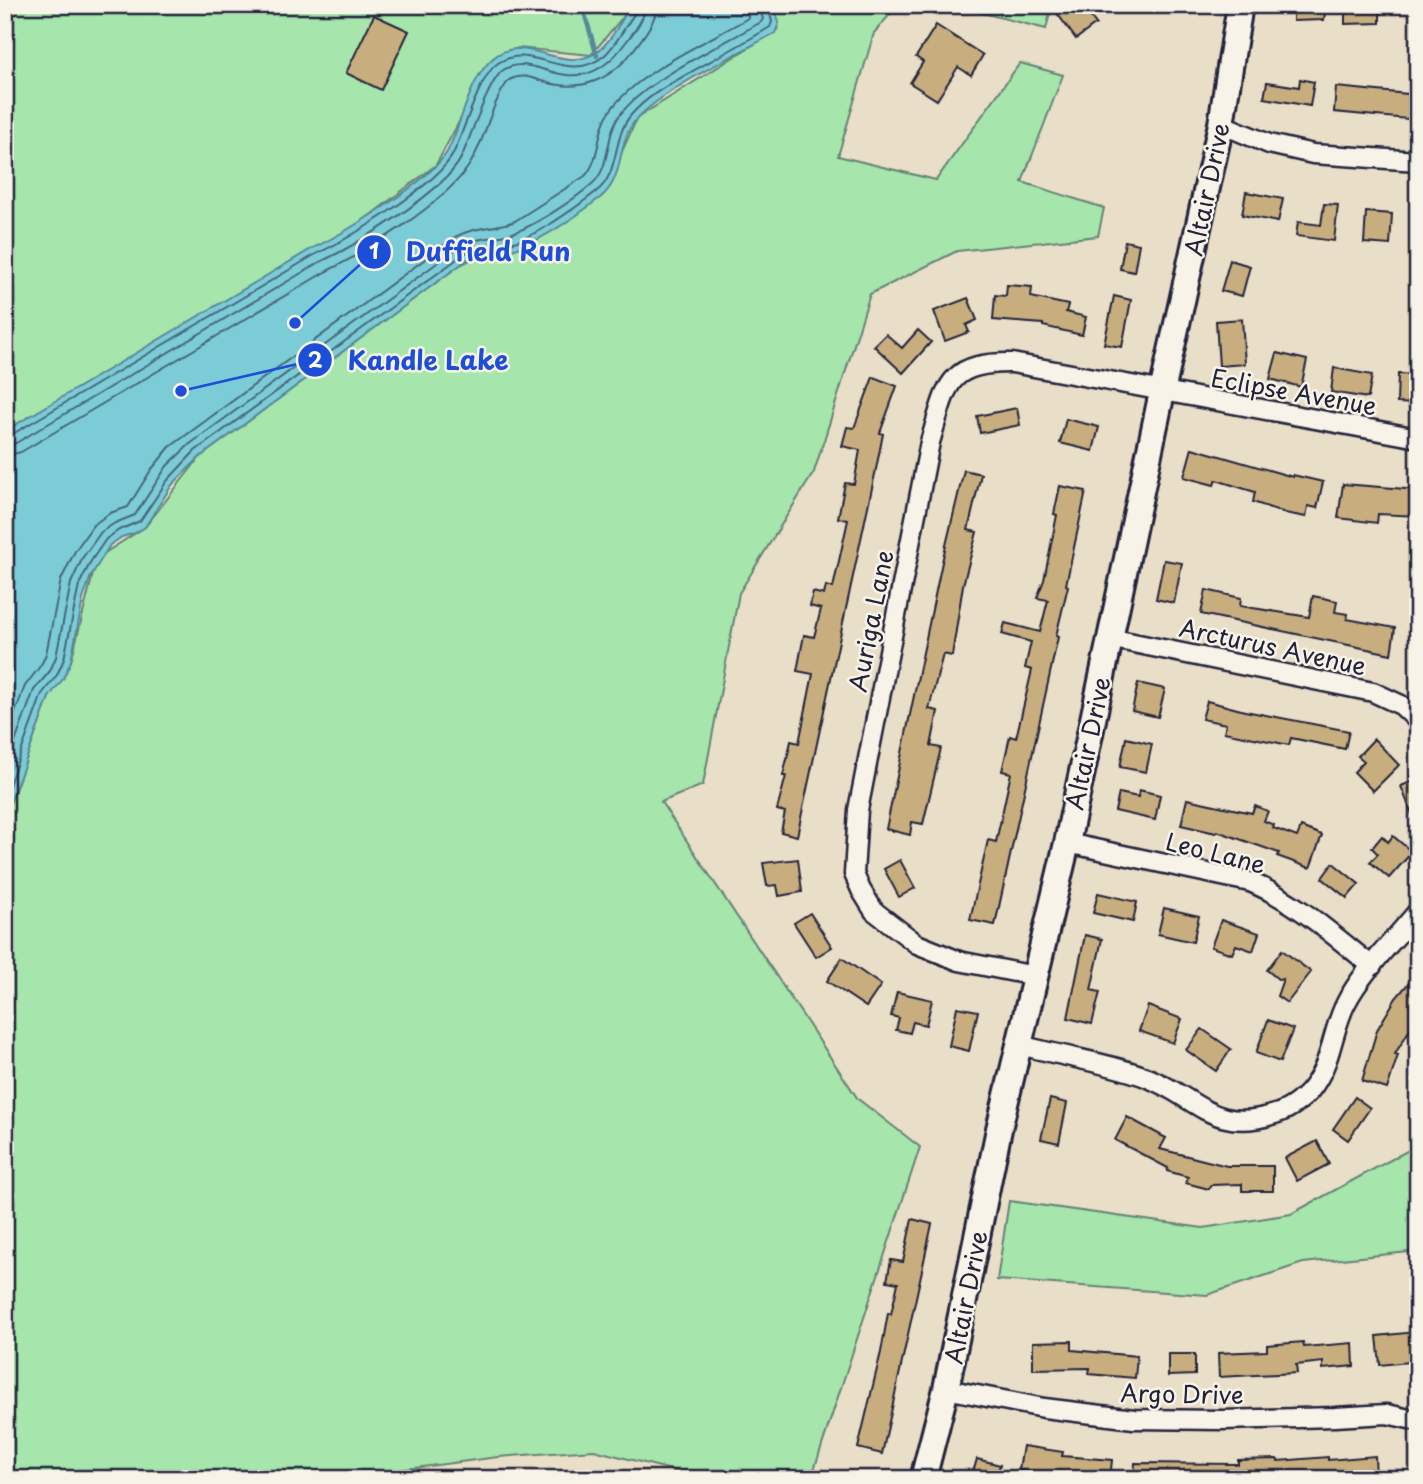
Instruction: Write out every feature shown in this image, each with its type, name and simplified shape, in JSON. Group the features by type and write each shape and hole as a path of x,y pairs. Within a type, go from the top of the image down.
{"street":[{"name":"Altair Drive","path":"923,1479 946,1390 999,1129 1067,843 1161,392 1221,124 1240,5"},
{"path":"1221,124 1269,144 1313,154 1418,161"},
{"name":"Auriga Lane","path":"1035,976 959,961 917,944 874,911 854,874 858,810 930,442 942,400 949,386 959,373 975,365 1012,363 1161,392"},
{"name":"Eclipse Avenue","path":"1161,392 1418,438"},
{"name":"Arcturus Avenue","path":"1109,638 1373,692 1401,705 1418,721"},
{"name":"Leo Lane","path":"1067,843 1250,882 1294,906 1372,966"},
{"path":"1020,1045 1145,1077 1165,1085 1219,1117 1236,1122 1268,1117 1293,1106 1315,1084 1331,1049 1344,1005 1355,987 1418,911"},
{"name":"Argo Drive","path":"946,1390 1044,1408 1134,1419 1247,1420 1387,1414 1418,1421"}],"green space":[{"path":"5,5 633,5 591,55 518,48 493,58 436,165 360,223 5,431"},
{"path":"772,5 898,5 874,33 838,156 936,180 1020,63 1063,75 1022,182 1104,208 1098,236 957,251 870,294 814,472 739,593 703,785 661,802 858,1099 920,1147 811,1479 706,1479 594,1450 498,1457 331,1479 5,1479 5,817 49,697 71,661 97,558 145,527 200,457 460,265 482,254 526,244 602,196 637,118 778,29"},
{"path":"951,5 1052,5 1046,29"},
{"path":"1418,1145 1418,1251 1303,1263 1207,1295 997,1280 1009,1201 1203,1228 1291,1214"}],"water":[{"path":"632,5 774,5 779,23 775,33 698,75 658,100 643,113 627,134 617,172 601,197 537,240 509,251 468,259 200,457 172,485 145,527 110,545 91,576 83,599 71,661 63,679 49,697 5,817 5,431 345,231 406,191 438,164 447,152 471,91 491,60 503,52 516,49 570,59 584,58 603,47"}],"building":[{"path":"1051,5 1082,5 1096,24 1076,39"},
{"path":"1293,5 1326,5 1324,20 1293,21"},
{"path":"1345,5 1380,5 1380,23 1345,24"},
{"path":"374,15 409,31 381,90 346,73"},
{"path":"936,25 983,55 971,75 958,67 937,100 910,83 923,62 916,57"},
{"path":"1300,79 1314,82 1310,106 1264,98 1267,82 1299,87"},
{"path":"1336,87 1418,95 1418,120 1334,112"},
{"path":"1246,192 1283,199 1278,222 1242,215"},
{"path":"1324,204 1338,205 1334,241 1296,236 1298,222 1321,225"},
{"path":"1366,212 1392,214 1390,245 1364,243"},
{"path":"1125,241 1139,244 1134,272 1120,269"},
{"path":"1230,260 1250,266 1242,296 1221,291"},
{"path":"1007,285 1032,287 1031,297 1068,305 1066,312 1086,317 1082,335 1043,324 993,320 995,295 1006,296"},
{"path":"1114,296 1131,300 1122,347 1104,344"},
{"path":"968,298 977,320 966,325 969,332 945,341 934,311"},
{"path":"1242,319 1245,364 1219,366 1216,321"},
{"path":"918,330 931,342 903,373 874,346 886,334 902,348"},
{"path":"1277,353 1307,360 1301,387 1270,379"},
{"path":"1334,368 1372,375 1368,398 1331,392"},
{"path":"1398,374 1418,375 1418,404 1397,403"},
{"path":"873,377 897,386 880,433 883,434 875,474 797,836 781,832 785,812 777,810 791,741 799,743 813,674 797,671 804,635 814,637 821,609 810,606 813,592 824,595 826,586 833,588 848,520 838,518 845,483 854,484 860,450 842,446 847,427 854,428"},
{"path":"1017,408 1020,425 980,433 977,416"},
{"path":"1066,419 1099,427 1093,451 1060,443"},
{"path":"1192,448 1293,477 1323,482 1317,508 1308,506 1306,517 1285,513 1253,502 1255,492 1216,480 1214,485 1184,477"},
{"path":"964,470 981,474 968,530 977,532 963,585 952,656 943,654 929,709 938,711 931,746 941,748 923,824 912,822 910,835 886,829"},
{"path":"1343,484 1418,490 1418,516 1378,514 1377,523 1338,518"},
{"path":"1060,486 1086,491 1056,636 1058,637 995,925 970,920 988,840 996,842 1011,773 1002,771 1010,736 1016,738 1032,670 1025,668 1031,642 1002,634 1005,623 1040,632 1048,600 1037,598 1044,580"},
{"path":"1164,560 1182,563 1174,603 1156,599"},
{"path":"1206,590 1241,598 1240,606 1309,617 1313,596 1337,601 1335,612 1348,614 1347,619 1395,628 1391,654 1201,614"},
{"path":"1138,683 1165,689 1158,717 1132,711"},
{"path":"1207,701 1349,731 1345,749 1291,738 1289,745 1224,732 1226,724 1202,719"},
{"path":"1126,738 1152,744 1146,772 1120,767"},
{"path":"1374,739 1399,765 1373,791 1354,772 1364,761 1358,756"},
{"path":"1418,779 1418,827 1417,827 1401,786"},
{"path":"1139,790 1160,795 1155,820 1115,811 1119,793 1138,797"},
{"path":"1187,799 1252,813 1255,806 1268,811 1264,821 1274,825 1273,828 1297,837 1301,827 1322,835 1310,868 1277,856 1279,853 1217,831 1216,833 1181,825"},
{"path":"1382,836 1388,842 1393,836 1412,852 1389,878 1370,862 1378,854 1372,848"},
{"path":"798,859 802,892 779,896 777,885 767,886 763,863"},
{"path":"900,860 915,888 899,897 884,869"},
{"path":"1333,863 1359,884 1347,898 1322,878"},
{"path":"1098,893 1137,902 1133,922 1093,913"},
{"path":"1164,908 1199,916 1193,942 1158,934"},
{"path":"810,913 832,947 816,957 794,923"},
{"path":"1221,920 1259,933 1253,951 1236,945 1232,954 1211,947"},
{"path":"1085,935 1102,939 1091,990 1100,992 1092,1024 1068,1018"},
{"path":"1282,950 1311,972 1287,1003 1277,996 1283,979 1279,980 1267,970"},
{"path":"842,958 881,985 866,1007 827,981"},
{"path":"1418,972 1418,1016 1395,1054 1398,1055 1387,1089 1362,1081 1377,1030 1396,998"},
{"path":"897,992 932,1000 926,1025 913,1022 910,1033 896,1030 899,1018 891,1016"},
{"path":"1148,1006 1182,1019 1173,1043 1139,1031"},
{"path":"957,1007 978,1011 969,1051 949,1046"},
{"path":"1268,1020 1293,1029 1280,1062 1256,1053"},
{"path":"1202,1029 1231,1049 1216,1071 1186,1050"},
{"path":"1355,1097 1370,1108 1348,1140 1333,1129"},
{"path":"1050,1099 1067,1103 1059,1143 1041,1139"},
{"path":"1127,1117 1166,1138 1160,1149 1227,1166 1273,1166 1273,1191 1242,1191 1242,1184 1211,1185 1209,1189 1186,1183 1188,1177 1167,1171 1168,1168 1115,1140"},
{"path":"1317,1141 1329,1164 1297,1181 1285,1158"},
{"path":"912,1219 932,1224 882,1454 858,1448 888,1313 891,1314 898,1283 887,1281 891,1260 903,1262"},
{"path":"1416,1332 1418,1361 1380,1365 1377,1336"},
{"path":"1072,1341 1072,1350 1137,1356 1135,1378 1089,1374 1090,1368 1033,1369 1033,1342"},
{"path":"1303,1342 1304,1347 1353,1343 1354,1366 1323,1369 1323,1362 1296,1365 1297,1373 1219,1377 1218,1353 1267,1351 1267,1345"},
{"path":"1168,1354 1195,1354 1195,1375 1168,1376"},
{"path":"1023,1446 1063,1452 1062,1456 1112,1460 1110,1479 1075,1479 1019,1470"},
{"path":"1375,1456 1376,1478 1134,1479 1135,1463 1238,1464 1238,1460 1278,1461 1328,1457 1328,1460"},
{"path":"977,1459 1000,1465 996,1479 971,1479"}],"waterway":[{"path":"582,5 597,56"}],"place":[{"name":"Duffield Run","path":"295,323"},
{"name":"Kandle Lake","path":"181,391"}]}
